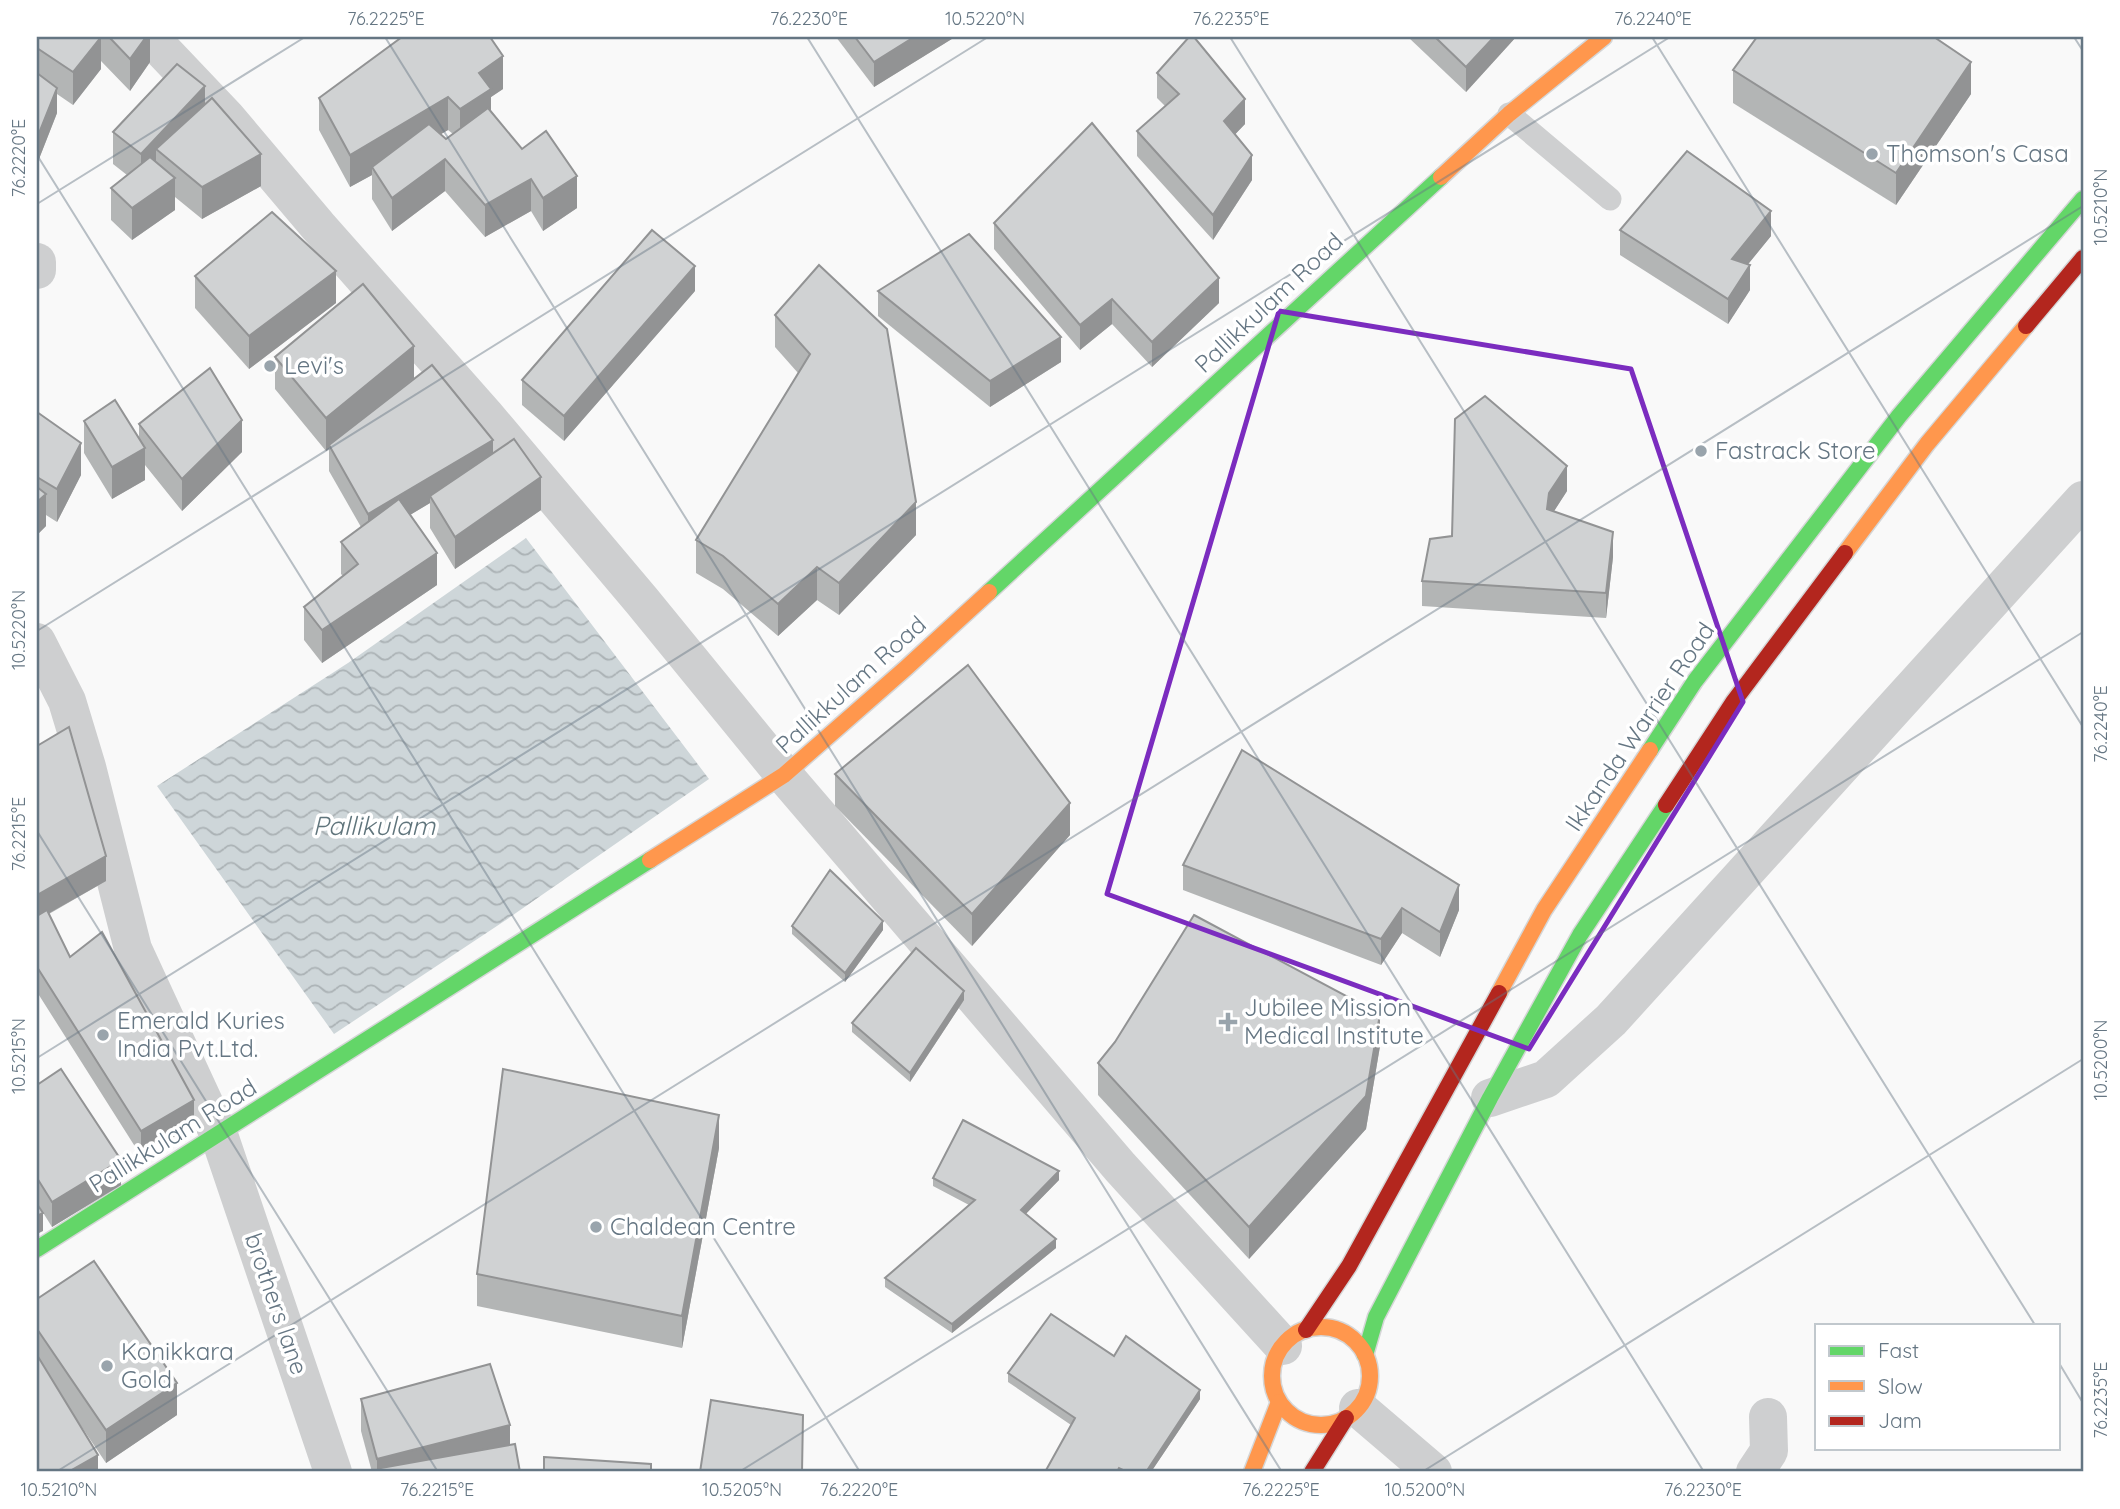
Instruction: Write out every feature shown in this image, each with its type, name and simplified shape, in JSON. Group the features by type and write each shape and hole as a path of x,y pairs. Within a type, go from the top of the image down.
{"main road":[{"name":"Pallikkulam Road","path":"37,1249 784,775 906,668 1509,114 1604,37"},
{"name":"Ikkanda Warrier Road","path":"1295,1338 1349,1266 1544,910 1695,681 1899,416 2083,199"},
{"path":"1365,1355 1376,1317 1490,1098 1580,935 1734,701 1927,444 2083,258"},
{"path":"1312,1472 1365,1396 1369,1368 1365,1355 1357,1344 1340,1332 1320,1328 1295,1338 1275,1358 1273,1388 1279,1402 1289,1414 1302,1422 1317,1425 1332,1423 1352,1413"},
{"path":"1252,1472 1279,1402"}],"street":[{"path":"150,37 226,117 317,226 485,415 784,775 1120,1167 1295,1338"},
{"path":"37,262 37,270"},
{"path":"1490,1098 1546,1079 1611,1020 2083,500"},
{"name":"brothers lane","path":"37,642 67,701 87,767 133,949 219,1135 333,1472"},
{"path":"1352,1413 1433,1472"},
{"path":"1755,1472 1769,1451 1768,1417"}],"lane":[{"path":"1509,114 1610,199"}],"highlighted area":[{"path":"1279,311 1631,369 1743,702 1529,1049 1107,894"}],"water":[{"name":"Pallikulam","path":"526,538 709,779 506,920 334,1034 157,786 348,663"}],"building":[{"path":"37,37 101,37 73,72 37,48"},
{"path":"109,37 146,37 130,59"},
{"path":"402,37 490,37 503,56 479,73 491,89 460,109 448,97 350,155 319,98"},
{"path":"855,37 914,37 874,62"},
{"path":"1189,37 1194,37 1245,99 1224,121 1252,155 1213,215 1137,131 1179,94 1157,73"},
{"path":"1435,37 1494,37 1466,67"},
{"name":"Thomson's Casa","path":"1757,37 1934,37 1971,62 1896,173 1733,70"},
{"path":"177,64 205,86 141,154 113,132"},
{"path":"37,73 57,88 37,138"},
{"path":"212,98 261,154 202,187 156,149"},
{"path":"488,108 522,149 546,131 577,176 543,198 531,179 485,205 445,159 392,198 372,167 429,124 446,139"},
{"path":"1092,123 1219,278 1152,342 1112,299 1080,325 994,223"},
{"path":"1687,151 1771,211 1732,259 1750,265 1728,299 1620,230"},
{"path":"150,157 175,178 132,208 111,188"},
{"path":"272,212 336,271 249,336 195,276"},
{"path":"652,230 695,266 564,416 522,380"},
{"path":"969,234 1061,337 990,381 878,291"},
{"path":"819,265 887,329 916,502 839,583 817,567 778,604 723,556 696,540 810,354 775,315"},
{"path":"363,284 414,346 326,418 275,357"},
{"path":"432,365 493,440 368,514 329,445"},
{"path":"210,368 242,420 182,479 139,424"},
{"path":"1485,396 1567,466 1549,493 1547,509 1613,532 1606,593 1422,581 1430,539 1452,536 1455,419"},
{"path":"115,400 145,448 112,467 84,421"},
{"path":"37,412 81,443 57,489 37,477"},
{"path":"514,439 541,477 455,537 430,496"},
{"path":"37,487 46,494 37,502"},
{"path":"399,499 437,553 322,630 304,607 358,564 341,542"},
{"path":"968,665 1070,803 972,914 835,774"},
{"path":"69,727 106,856 37,895 37,746"},
{"path":"1242,750 1459,885 1440,932 1402,908 1381,939 1183,865"},
{"path":"830,870 883,921 845,973 792,926"},
{"path":"47,910 70,957 102,932 194,1100 141,1131 37,967 37,916"},
{"path":"1194,915 1380,1014 1366,1096 1249,1227 1098,1063 1115,1042"},
{"path":"916,948 964,991 910,1073 852,1023"},
{"path":"61,1069 121,1160 52,1202 37,1178 37,1085"},
{"name":"Chaldean Centre","path":"503,1069 719,1115 682,1316 477,1274"},
{"path":"963,1120 1059,1171 1021,1210 1056,1239 952,1324 885,1278 975,1200 933,1178"},
{"path":"37,1204 43,1213 37,1216"},
{"path":"94,1261 177,1383 106,1430 37,1329 37,1299"},
{"path":"1051,1314 1114,1356 1126,1336 1200,1390 1146,1472 1127,1472 1119,1468 1117,1472 1045,1472 1075,1418 1008,1373"},
{"path":"37,1355 98,1455 68,1472 37,1472"},
{"path":"490,1364 510,1425 377,1459 361,1399"},
{"path":"711,1400 803,1415 802,1472 700,1472"},
{"path":"515,1444 520,1472 382,1472 381,1468"},
{"path":"544,1457 651,1464 651,1472 544,1472"}],"traffic: fast":[{"path":"989,592 1441,177"},
{"path":"1650,750 1695,681 1899,416 2083,199"},
{"path":"1365,1355 1376,1317 1490,1098 1580,935 1666,805"},
{"path":"37,1249 650,860"}],"traffic: slow":[{"path":"1441,177 1509,114 1604,37"},
{"path":"1845,553 1927,444 2026,326"},
{"path":"650,860 784,775 989,592"},
{"path":"1499,993 1544,910 1650,750"},
{"path":"1321,1327 1340,1331 1355,1342 1366,1357 1370,1376 1366,1395 1355,1410 1340,1421 1321,1425 1302,1421 1287,1410 1276,1395 1272,1376 1276,1357 1287,1342 1302,1331 1321,1327"},
{"path":"1252,1472 1279,1402"}],"traffic: jam":[{"path":"2026,326 2083,258"},
{"path":"1666,805 1734,701 1845,553"},
{"path":"1306,1330 1349,1266 1499,993"},
{"path":"1312,1472 1346,1418"}],"place":[{"name":"Thomson's Casa","path":"1872,154"},
{"name":"Levi's","path":"270,366"},
{"name":"Fastrack Store","path":"1701,451"},
{"name":"Jubilee Mission Medical Institute","path":"1228,1022"},
{"name":"Emerald Kuries India Pvt.Ltd.","path":"103,1035"},
{"name":"Chaldean Centre","path":"596,1227"},
{"name":"Konikkara Gold","path":"107,1366"}]}
